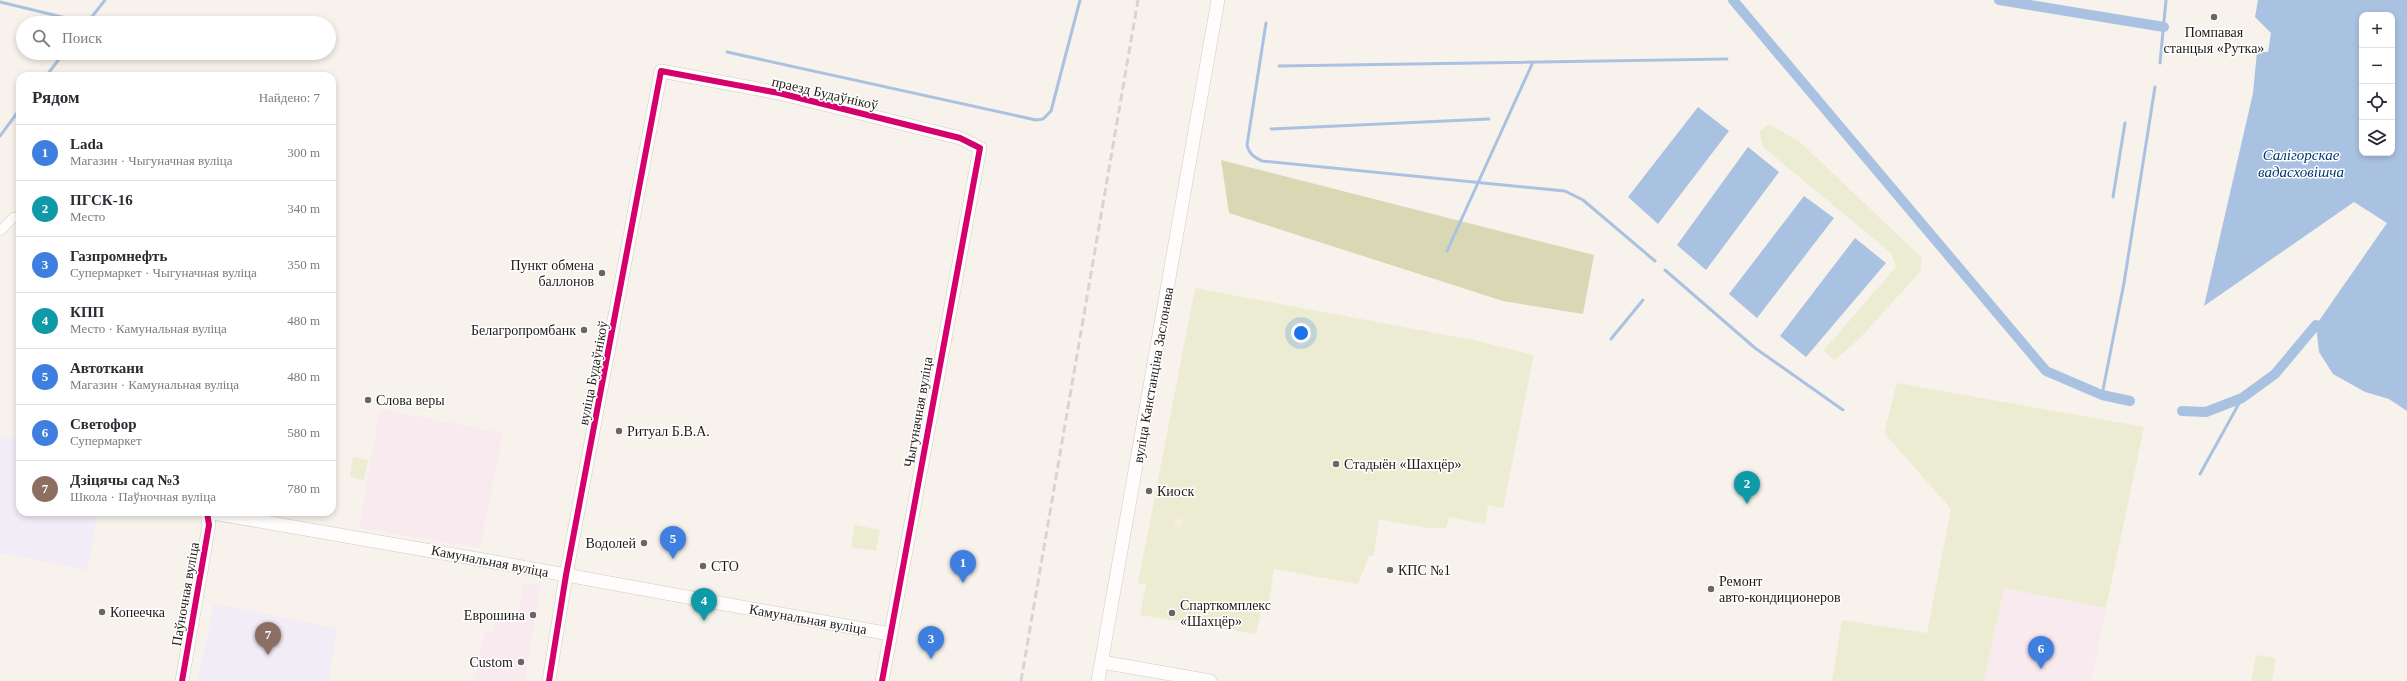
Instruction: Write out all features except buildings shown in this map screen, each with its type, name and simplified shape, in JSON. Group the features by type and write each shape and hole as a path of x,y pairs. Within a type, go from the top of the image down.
{"street":[{"name":"вуліца Канстанціна Заслонава","path":"1098,681 1218,0"},
{"name":"праезд Будаўнікоў","path":"661,71 786,95 960,138 980,148"},
{"name":"вуліца Будаўнікоў","path":"550,681 566,575 661,71"},
{"name":"Чыгуначная вуліца","path":"882,681 980,148"},
{"path":"0,231 14,217"},
{"name":"Паўночная вуліца","path":"182,681 209,525 208,516"},
{"name":"Камунальная вуліца","path":"230,516 890,634"},
{"path":"1102,662 1210,681"}],"shaded area":[{"path":"380,409 503,433 480,548 359,528"},
{"path":"0,436 16,440 16,516 97,516 87,570 0,553"},
{"path":"523,583 541,586 524,681 474,681 485,632 494,633 496,618 517,621"},
{"path":"2004,588 2106,608 2091,681 1984,681"},
{"path":"214,603 338,629 328,681 198,681"}],"green space":[{"path":"1769,124 1800,142 1922,258 1920,272 1859,339 1834,361 1824,350 1896,267 1891,253 1763,147 1759,132"},
{"path":"1221,160 1594,255 1583,314 1503,301 1229,213"},
{"name":"Стадыён «Шахцёр»","path":"1195,288 1473,340 1534,355 1503,508 1488,505 1485,524 1449,517 1446,528 1427,528 1379,519 1374,555 1369,556 1358,584 1274,569 1269,601 1263,601 1256,634 1140,615 1146,584 1138,584"},
{"path":"1897,383 2144,427 2106,608 2004,588 1984,681 1832,681 1842,620 1927,633 1951,509 1884,433"},
{"path":"353,457 368,460 364,480 350,477"},
{"path":"855,525 880,530 876,551 851,547"},
{"path":"2256,655 2276,658 2272,681 2251,681"}],"sand":[{"path":"1178,518 1183,523 1178,528 1173,523"}],"water":[{"name":"Салігорскае вадасховішча","path":"2258,0 2407,0 2407,411 2389,399 2365,392 2333,374 2319,352 2316,325 2387,223 2354,202 2204,306 2253,93 2257,52 2268,52 2271,33 2255,17"},
{"path":"1698,107 1729,131 1658,224 1628,197"},
{"path":"1748,147 1779,172 1706,270 1677,245"},
{"path":"1804,196 1834,218 1757,318 1729,294"},
{"path":"1855,238 1886,263 1806,357 1780,336"}],"waterway":[{"path":"92,16 105,0"},
{"path":"727,52 1036,120 1043,119 1051,111 1080,0"},
{"path":"1733,0 2046,371 2102,395 2130,401"},
{"path":"1999,0 2164,27"},
{"path":"2160,63 2166,0"},
{"path":"0,2 58,16"},
{"path":"1266,23 1247,145 1252,155 1262,161 1565,191 1583,200 1655,261"},
{"path":"1279,66 1727,59"},
{"path":"49,72 59,60"},
{"path":"1447,251 1533,62"},
{"path":"2102,395 2124,283 2155,87"},
{"path":"0,136 16,114"},
{"path":"1271,129 1489,119"},
{"path":"2113,197 2125,123"},
{"path":"1665,270 1755,348 1843,410"},
{"path":"1611,339 1643,300"},
{"path":"2182,411 2206,412 2242,398 2275,374 2316,325"},
{"path":"2200,474 2242,398"}],"railway":[{"path":"1021,681 1138,0"}],"cycle path":[{"path":"549,681 566,575 661,71 779,93 960,138 980,148 882,681"},
{"path":"182,681 209,525 208,516"}],"place":[{"name":"Помпавая станцыя «Рутка»","path":"2214,17"},
{"name":"Пункт обмена баллонов","path":"602,273"},
{"name":"Белагропромбанк","path":"584,330"},
{"name":"Слова веры","path":"368,400"},
{"name":"Ритуал Б.В.А.","path":"619,431"},
{"name":"Стадыён «Шахцёр»","path":"1336,464"},
{"name":"Киоск","path":"1149,491"},
{"name":"ПГСК-16","path":"1747,504"},
{"name":"Водолей","path":"644,543"},
{"name":"Автоткани","path":"673,559"},
{"name":"СТО","path":"703,566"},
{"name":"КПС №1","path":"1390,570"},
{"name":"Lada","path":"963,583"},
{"name":"Ремонт авто-кондиционеров","path":"1711,589"},
{"name":"Копеечка","path":"102,612"},
{"name":"Спарткомплекс «Шахцёр»","path":"1172,613"},
{"name":"Еврошина","path":"533,615"},
{"name":"КПП","path":"704,621"},
{"name":"Дзіцячы сад №3","path":"268,655"},
{"name":"Газпромнефть","path":"931,659"},
{"name":"Custom","path":"521,662"},
{"name":"Светофор","path":"2041,669"}]}
